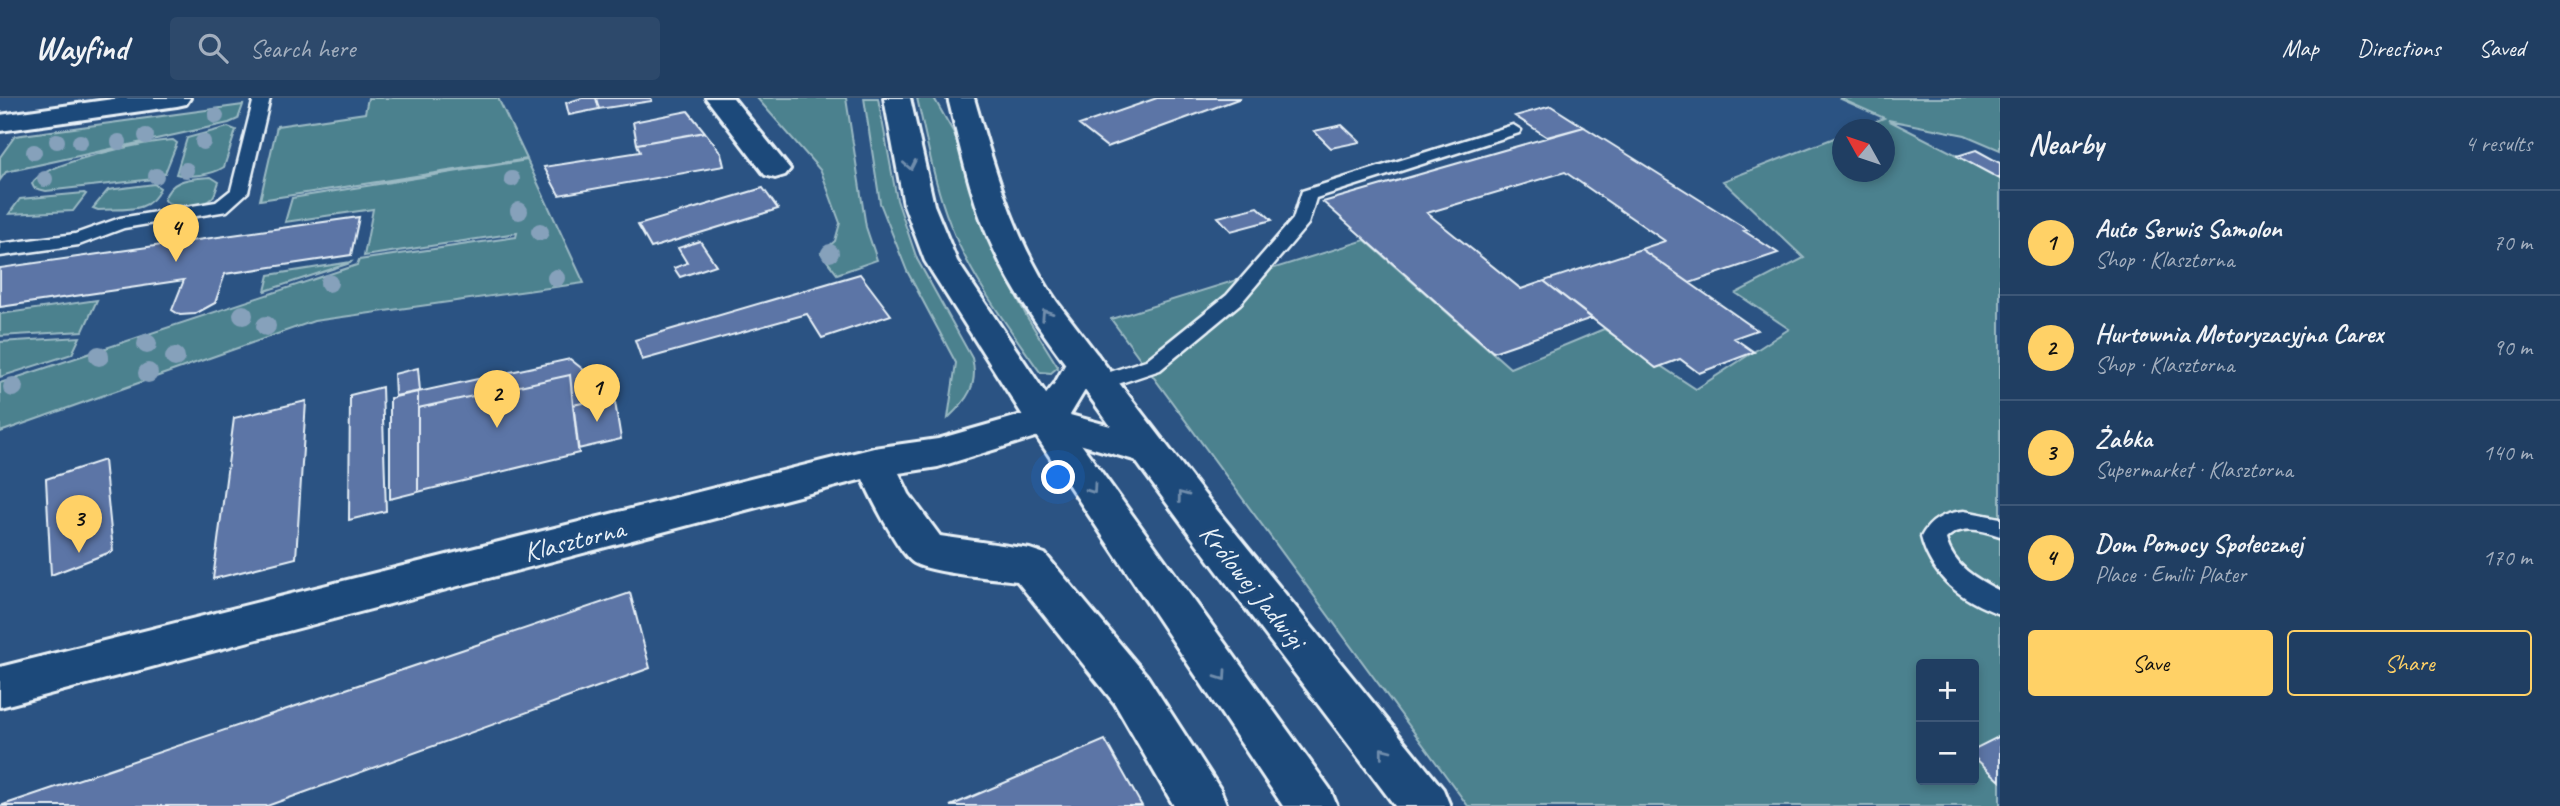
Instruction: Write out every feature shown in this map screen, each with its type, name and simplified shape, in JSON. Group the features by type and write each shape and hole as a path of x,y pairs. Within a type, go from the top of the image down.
{"main road":[{"path":"5,129 177,98"},
{"path":"719,98 775,169"},
{"path":"897,98 919,205 941,261 1045,421 1312,806"},
{"name":"Królowej Jadwigi","path":"961,98 988,195 1010,250 1048,318 1425,806"},
{"path":"1045,421 1069,390 1092,373"},
{"path":"1045,421 1148,450"},
{"name":"Klasztorna","path":"0,687 874,462 938,453 1045,421"},
{"path":"874,462 892,502 927,551 1030,566 1131,690 1202,806"}],"lane":[{"path":"0,250 79,239 120,223 221,207 239,192 262,98"},
{"path":"1092,373 1153,365 1234,299 1302,220 1308,195 1513,130"},
{"path":"2000,527 1967,519 1940,527 1933,537 1935,550 1943,565 1958,579 2000,603"}],"green space":[{"path":"368,98 498,98 527,159 260,200 277,126 365,113"},
{"path":"757,98 846,98 866,227 877,260 837,274 821,253 835,241 840,223 821,171"},
{"path":"864,98 878,98 897,200 917,259 972,358 974,376 970,391 948,418 956,363 907,271 880,203"},
{"path":"917,98 934,98 959,142 983,221 1002,268 1027,317 1058,367 1051,373 1040,372 990,301 968,263 950,224 940,193"},
{"path":"1839,98 2000,98 2000,150 1965,135 1895,121 1895,119 1882,119 1884,118"},
{"path":"243,105 238,119 229,123 6,172 0,180 0,157 15,136"},
{"path":"1895,124 2000,177 2000,806 1468,806 1111,319 1365,240 1510,368 1604,329 1696,389 1789,329 1736,293 1804,258 1723,181 1832,139 1832,182 1895,182"},
{"path":"228,127 236,130 224,167 200,175 176,174 187,138"},
{"path":"173,140 177,143 165,173 154,179 46,191 34,188 32,184 39,176 74,161 142,144"},
{"path":"527,160 584,283 314,321 0,432 0,383 357,265 359,260 516,237 517,233 364,256 373,209 285,222 292,198"},
{"path":"211,177 219,182 208,201 181,205 164,200 171,187 182,181"},
{"path":"154,184 160,188 149,203 142,206 126,209 93,208 108,190"},
{"path":"86,194 73,211 9,214 20,199"},
{"path":"350,263 265,291 269,275"},
{"path":"97,300 83,331 0,336 0,314"},
{"path":"80,337 72,354 0,377 0,342"}],"building":[{"path":"582,98 596,98 599,109 569,115 566,103"},
{"path":"596,98 651,98 652,101 599,109"},
{"path":"1157,98 1241,98 1107,147 1079,125"},
{"path":"1551,106 1584,127 1547,137 1515,116"},
{"path":"688,111 705,132 637,144 633,122"},
{"path":"1342,125 1360,142 1331,148 1314,131"},
{"path":"1584,127 1748,230 1744,231 1778,253 1690,283 1641,249 1665,241 1565,172 1427,213 1521,289 1544,281 1592,318 1493,352 1323,202"},
{"path":"705,132 721,153 724,166 559,195 544,167 640,152 637,144"},
{"path":"1976,150 2000,163 2000,179 1957,156"},
{"path":"763,188 778,209 651,248 638,225"},
{"path":"1258,207 1272,220 1231,231 1218,217"},
{"path":"359,217 351,255 225,274 215,303 195,314 180,315 172,310 184,280 0,307 0,268"},
{"path":"700,241 716,265 680,277 674,268 687,263 678,248"},
{"path":"1641,249 1757,330 1734,338 1754,352 1699,373 1680,359 1656,368 1544,281"},
{"path":"860,274 891,315 822,338 807,314 642,360 635,340"},
{"path":"570,359 609,390 611,397 573,405 570,375 418,408 418,392"},
{"path":"418,368 420,391 395,396 394,374"},
{"path":"570,375 579,453 418,492 418,408"},
{"path":"382,387 386,511 349,520 350,395"},
{"path":"418,392 418,492 390,499 390,398"},
{"path":"614,396 621,439 578,449 573,405"},
{"path":"306,401 296,558 213,579 234,418"},
{"path":"104,460 113,551 51,575 46,479"},
{"path":"630,593 650,668 267,806 0,806"},
{"path":"2000,736 2000,781 1979,762 1979,746"},
{"path":"1105,740 1142,806 950,806"}],"place":[{"name":"Dom Pomocy Społecznej","path":"176,262"},
{"name":"Auto Serwis Samolon","path":"597,422"},
{"name":"Hurtownia Motoryzacyjna Carex","path":"497,428"},
{"name":"Żabka","path":"79,553"}]}
